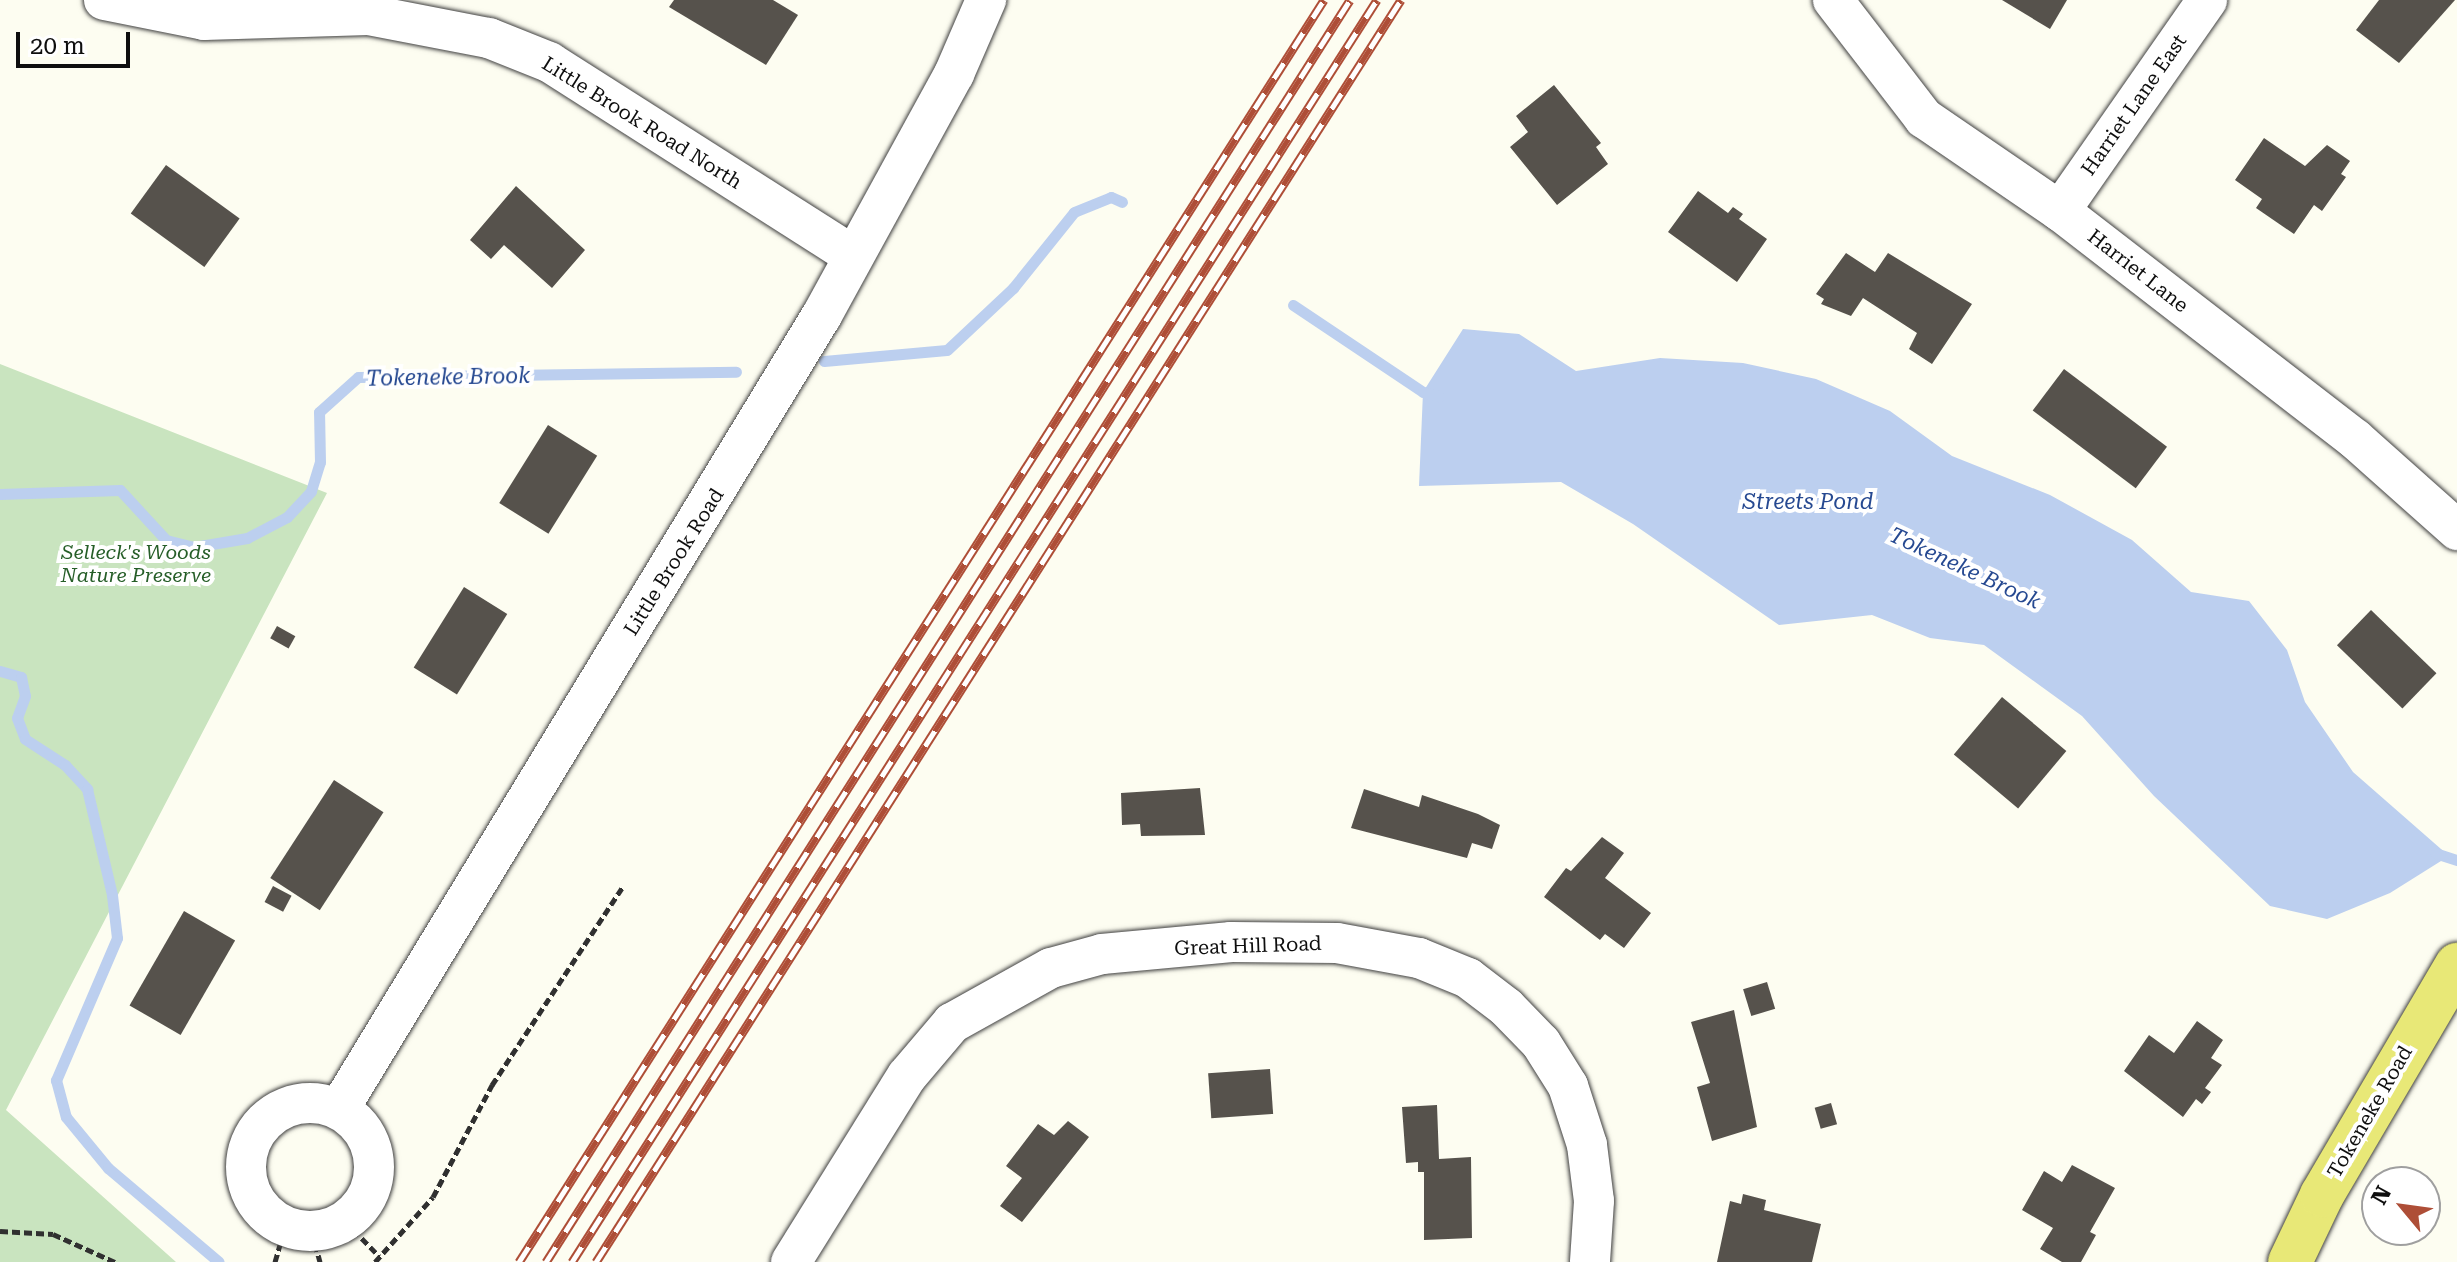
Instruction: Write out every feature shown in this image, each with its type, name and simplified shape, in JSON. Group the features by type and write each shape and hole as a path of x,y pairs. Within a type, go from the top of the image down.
{"main road":[{"name":"Tokeneke Road","path":"2290,1262 2322,1195 2457,965"}],"street":[{"name":"Little Brook Road","path":"339,1109 754,432 954,74 986,0"},
{"name":"Harriet Lane","path":"1833,0 1924,118 2060,211 2355,439 2457,530"},
{"name":"Harriet Lane East","path":"2060,211 2207,0"},
{"name":"Little Brook Road North","path":"122,3 204,20 369,15 489,38 549,62 853,256"},
{"name":"Great Hill Road","path":"791,1262 907,1076 952,1023 1051,968 1102,954 1231,942 1337,943 1419,958 1468,978 1506,1007 1541,1043 1568,1086 1587,1145 1594,1201 1590,1262"},
{"path":"318,1103 339,1109 361,1127 374,1159 368,1194 307,1241 262,1210 248,1186 246,1158 253,1137 271,1116 290,1106 318,1103"}],"path":[{"path":"307,1241 377,1259 433,1197 492,1085 623,886"},
{"path":"0,1231 53,1234 115,1262"}],"green space":[{"name":"Selleck's Woods Nature Preserve","path":"0,364 327,493 6,1110 176,1262 0,1262"}],"water":[{"name":"Streets Pond","path":"1463,329 1519,334 1576,371 1660,358 1743,363 1816,379 1890,411 1952,456 2050,495 2132,540 2191,592 2249,601 2287,650 2305,702 2353,772 2449,856 2390,893 2327,919 2270,906 2154,796 2082,716 1984,645 1930,638 1872,615 1779,625 1633,524 1561,482 1419,486 1423,392"}],"building":[{"path":"674,0 773,0 798,15 766,65 669,7"},
{"path":"2002,0 2067,0 2050,29"},
{"path":"2379,0 2455,0 2399,63 2356,30"},
{"path":"1554,85 1601,143 1596,147 1608,164 1557,205 1510,147 1528,132 1516,116"},
{"path":"2264,138 2305,166 2327,145 2350,161 2341,174 2346,177 2322,211 2314,205 2294,234 2256,208 2262,199 2235,180"},
{"path":"166,165 240,218 204,267 131,214"},
{"path":"516,186 585,250 552,288 504,245 491,259 470,240"},
{"path":"1698,191 1728,213 1733,207 1743,214 1739,219 1767,239 1737,282 1668,232"},
{"path":"1846,253 1875,272 1888,253 1972,304 1932,364 1909,349 1917,333 1863,298 1851,316 1821,304 1824,299 1816,294"},
{"path":"2064,369 2167,447 2136,488 2033,411"},
{"path":"548,425 597,456 548,534 499,503"},
{"path":"464,587 507,614 457,695 414,668"},
{"path":"2371,610 2436,673 2402,708 2337,645"},
{"path":"277,626 295,636 289,648 270,638"},
{"path":"2002,697 2066,751 2018,808 1954,754"},
{"path":"334,780 383,812 320,910 270,878"},
{"path":"1200,788 1205,835 1141,836 1140,824 1122,825 1121,793"},
{"path":"1364,789 1419,807 1422,795 1478,814 1500,825 1492,849 1472,843 1467,858 1351,828"},
{"path":"1602,837 1624,853 1605,878 1651,913 1624,948 1605,934 1600,940 1544,897 1566,868 1571,871"},
{"path":"273,886 292,896 283,912 265,902"},
{"path":"184,911 235,940 181,1035 130,1005"},
{"path":"1767,982 1775,1009 1751,1016 1743,989"},
{"path":"1734,1010 1757,1127 1712,1141 1697,1087 1710,1083 1691,1022"},
{"path":"2197,1021 2223,1040 2211,1058 2222,1065 2205,1088 2211,1092 2202,1104 2196,1099 2183,1117 2124,1071 2149,1035 2174,1053"},
{"path":"1270,1069 1273,1114 1211,1118 1208,1073"},
{"path":"1831,1103 1837,1124 1821,1129 1815,1108"},
{"path":"1437,1105 1439,1159 1471,1157 1472,1238 1424,1240 1424,1172 1418,1172 1418,1162 1406,1163 1402,1107"},
{"path":"1068,1121 1089,1137 1022,1222 1000,1206 1022,1178 1006,1166 1038,1124 1054,1135"},
{"path":"2072,1165 2115,1188 2090,1232 2096,1235 2081,1262 2062,1262 2040,1249 2053,1228 2022,1210 2044,1171 2062,1182"},
{"path":"1743,1194 1766,1200 1764,1210 1821,1224 1812,1262 1717,1262 1730,1201 1741,1204"}],"waterway":[{"name":"Tokeneke Brook","path":"824,361 947,350 1013,288 1074,212 1111,197 1122,202"},
{"name":"Tokeneke Brook","path":"1293,305 1423,392 1438,396"},
{"name":"Tokeneke Brook","path":"0,494 120,490 166,540 194,547 247,538 287,517 311,491 320,462 319,412 358,377 736,372"},
{"path":"0,671 21,677 25,696 17,718 25,739 65,765 87,789 112,895 117,938 56,1080 66,1117 108,1168 219,1262"},
{"name":"Tokeneke Brook","path":"2435,853 2457,860"}],"railway":[{"path":"519,1262 1324,0"},
{"path":"546,1262 1350,0"},
{"path":"572,1262 1377,0"},
{"path":"596,1262 1401,0"}]}
